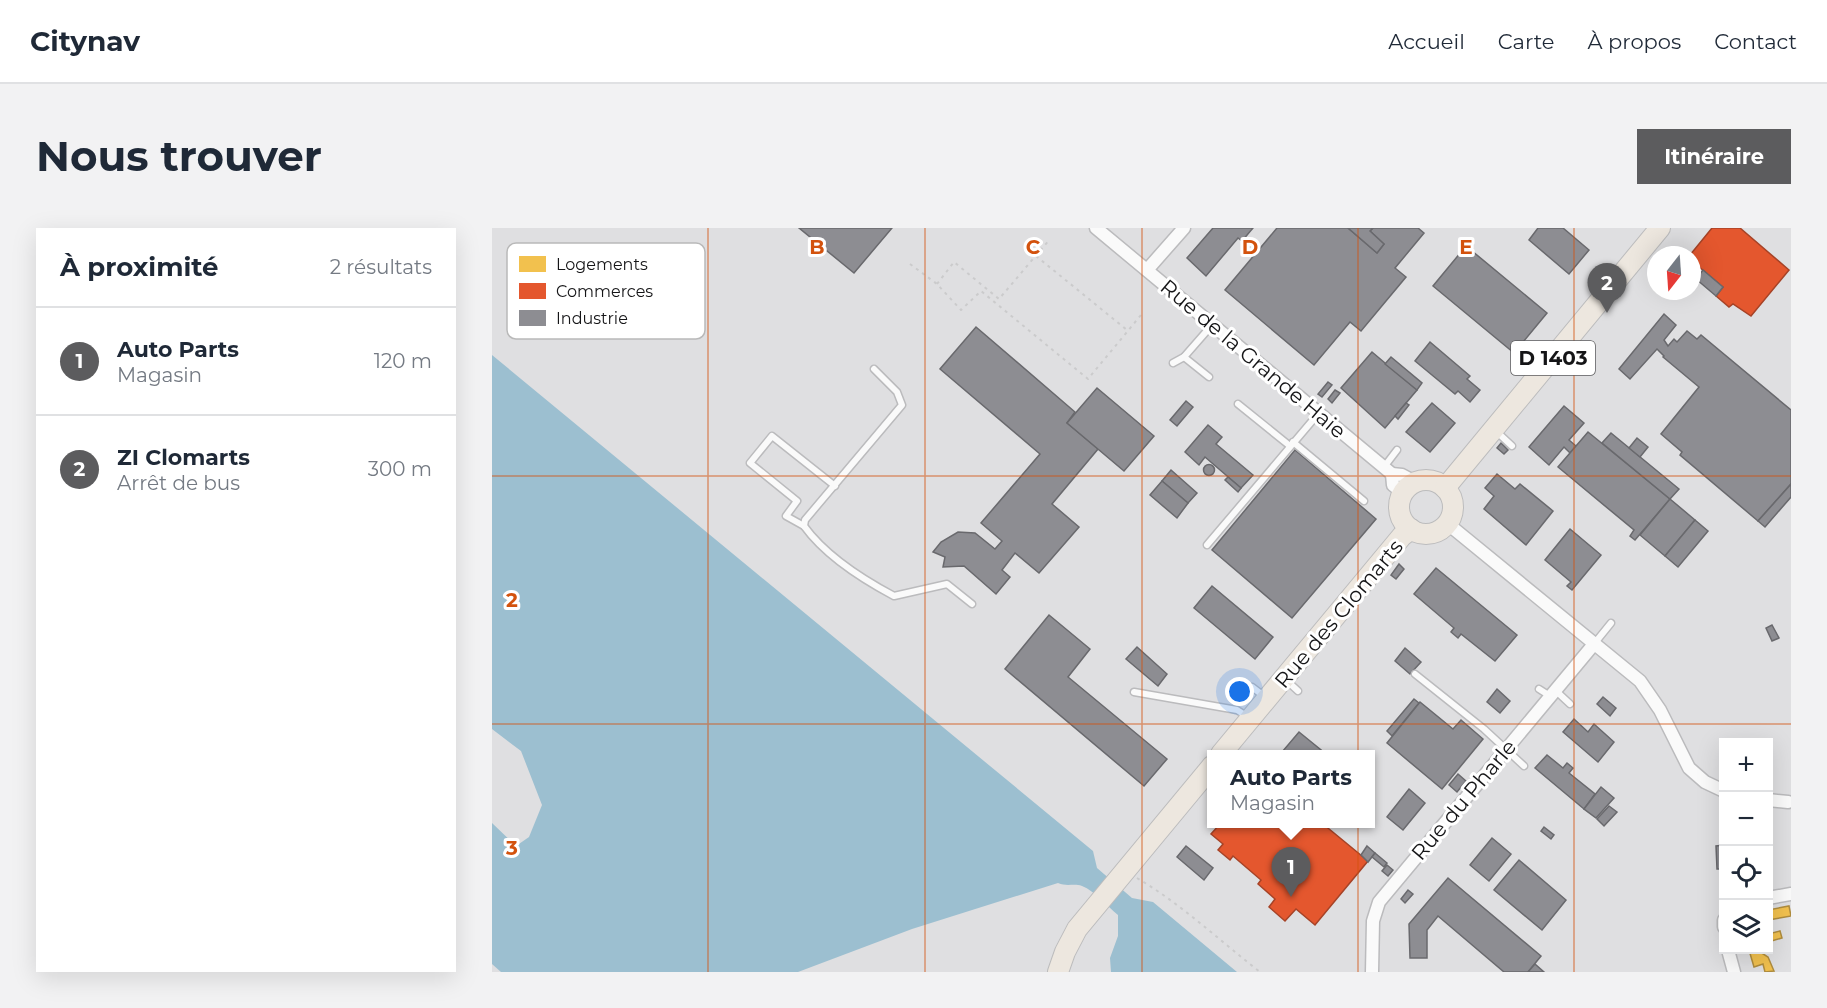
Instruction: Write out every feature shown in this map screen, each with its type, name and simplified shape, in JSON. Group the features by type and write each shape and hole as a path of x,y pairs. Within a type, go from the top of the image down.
{"main road":[{"name":"D 1403","path":"1445,488 1660,228"},
{"path":"1431,480 1445,488 1450,494 1454,509 1448,524 1442,529 1426,534 1411,529 1401,516 1400,501 1409,488 1431,480"},
{"name":"Rue des Clomarts","path":"1224,750 1251,719 1260,693 1291,685 1402,536 1411,529"},
{"path":"1058,972 1065,952 1077,930 1094,908 1128,875 1207,772"}],"street":[{"name":"Rue de la Grande Haie","path":"1096,228 1388,470 1402,475 1409,488"},
{"path":"1147,270 1184,228"},
{"path":"1448,524 1640,681 1660,710 1689,768 1705,782 1719,789"},
{"name":"Rue du Pharle","path":"1372,972 1373,921 1379,902 1594,644"},
{"path":"1773,800 1788,802"},
{"path":"1773,897 1791,894"},
{"path":"1729,954 1734,972"}],"lane":[{"path":"1173,363 1184,357 1212,325"},
{"path":"1184,357 1209,377"},
{"path":"804,526 806,520 902,405 897,392 874,369"},
{"path":"1238,404 1364,501"},
{"path":"1207,545 1319,413"},
{"path":"1494,430 1512,446"},
{"path":"835,486 772,436 750,464 797,501 786,516 804,526 812,537 863,579 894,596 947,584 972,604"},
{"path":"1388,470 1397,450"},
{"path":"1594,644 1611,623"},
{"path":"1415,674 1484,729 1524,766"},
{"path":"1539,689 1552,693 1570,704"},
{"path":"1134,692 1237,710 1251,719"}],"path":[{"path":"996,304 1050,239"},
{"path":"1036,256 1128,330"},
{"path":"937,284 954,262 999,299"},
{"path":"910,264 937,284 961,310 981,291 1088,379 1141,315"},
{"path":"1128,875 1156,889 1260,972"}],"water":[{"path":"492,355 1093,851 1097,868 1132,898 1153,902 1237,972 1111,972 1110,958 1118,936 1118,915 1087,888 1058,883 912,929 798,972 501,972 492,964 492,823 516,846 529,837 542,805 521,751 492,729"}],"building: Logements":[{"path":"1789,906 1791,916 1773,919 1773,909"},
{"path":"1780,931 1782,938 1773,941 1773,933"},
{"path":"1750,954 1763,954 1768,957 1774,971 1765,972 1763,964 1754,967"}],"building: Commerces":[{"path":"1712,228 1740,228 1789,270 1751,316 1733,304 1729,307 1716,296 1723,287 1701,269 1701,246 1697,246"},
{"path":"1216,828 1328,828 1368,861 1315,925 1296,909 1285,921 1269,907 1275,899 1258,884 1261,880 1233,856 1230,860 1218,850 1223,844 1211,834"}],"building: Industrie":[{"path":"799,228 892,228 854,273"},
{"path":"1213,228 1253,228 1242,241 1238,238 1206,276 1187,258"},
{"path":"1277,228 1348,228 1377,253 1384,244 1370,231 1373,228 1418,228 1424,233 1395,268 1406,277 1361,331 1350,322 1314,365 1225,290"},
{"path":"1348,228 1373,228 1370,231 1384,244 1377,253"},
{"path":"1538,228 1563,228 1589,250 1569,274 1529,240"},
{"path":"1466,246 1547,313 1514,353 1433,286"},
{"path":"1703,270 1723,287 1716,296 1701,283"},
{"path":"1664,314 1676,325 1664,340 1668,346 1674,339 1677,342 1687,331 1697,339 1701,335 1791,410 1791,484 1758,521 1680,455 1682,452 1661,434 1699,387 1663,357 1657,349 1630,379 1619,369"},
{"path":"976,327 1075,412 1067,423 1098,449 1052,504 1079,527 1039,573 1015,553 1002,570 1010,577 996,594 964,566 943,567 945,557 933,552 941,542 958,532 975,533 995,549 1002,541 981,523 1040,454 940,369"},
{"path":"1430,342 1470,376 1467,379 1480,390 1470,402 1458,391 1455,394 1415,361"},
{"path":"1372,352 1417,390 1385,428 1341,388"},
{"path":"1391,357 1422,383 1417,390 1385,364"},
{"path":"1328,382 1332,385 1322,397 1318,394"},
{"path":"1097,388 1154,436 1124,471 1067,423"},
{"path":"1335,390 1340,393 1332,403 1328,399"},
{"path":"1186,401 1193,407 1177,426 1170,420"},
{"path":"1406,403 1409,405 1398,419 1395,416"},
{"path":"1432,403 1455,423 1430,452 1406,432"},
{"path":"1564,406 1584,423 1569,440 1576,446 1570,453 1564,447 1549,465 1529,447"},
{"path":"1208,425 1222,437 1216,444 1253,475 1241,488 1205,457 1199,465 1185,452"},
{"path":"1588,432 1670,499 1635,540 1630,536 1634,530 1558,467"},
{"path":"1611,433 1679,489 1670,499 1602,443"},
{"path":"1637,438 1648,447 1640,457 1629,448"},
{"path":"1501,443 1508,450 1504,454 1497,448"},
{"path":"1295,450 1376,519 1292,618 1212,550"},
{"path":"1209,465 1213,466 1213,474 1209,475 1205,474 1204,470 1205,466"},
{"path":"1171,470 1197,493 1188,503 1162,481"},
{"path":"1497,474 1515,489 1520,484 1553,511 1526,545 1484,509 1494,496 1485,488"},
{"path":"1228,477 1241,488 1238,492 1225,480"},
{"path":"1162,481 1188,503 1177,518 1150,495"},
{"path":"1791,484 1791,497 1765,527 1758,521"},
{"path":"1670,499 1695,520 1665,556 1640,535"},
{"path":"1695,520 1708,531 1678,567 1665,556"},
{"path":"1570,529 1601,555 1572,590 1567,586 1571,582 1545,560"},
{"path":"1399,564 1404,569 1396,579 1391,575"},
{"path":"1436,568 1517,635 1495,661 1461,634 1458,638 1451,632 1454,628 1414,594"},
{"path":"1212,586 1273,637 1255,659 1194,608"},
{"path":"1049,615 1090,649 1068,677 1167,759 1144,786 1005,669"},
{"path":"1772,625 1779,638 1772,641 1766,628"},
{"path":"1137,647 1167,674 1158,686 1126,659"},
{"path":"1405,648 1421,662 1410,674 1395,661"},
{"path":"1497,689 1510,701 1500,713 1487,702"},
{"path":"1603,697 1616,708 1610,716 1597,704"},
{"path":"1414,699 1419,703 1392,736 1387,731"},
{"path":"1420,702 1453,729 1461,720 1483,739 1442,789 1387,743"},
{"path":"1574,719 1588,732 1594,724 1614,742 1598,762 1563,732"},
{"path":"1299,732 1321,750 1284,750"},
{"path":"1547,755 1563,768 1567,763 1573,768 1569,773 1595,794 1584,809 1535,768"},
{"path":"1458,774 1466,781 1457,792 1449,785"},
{"path":"1601,787 1614,798 1596,818 1584,809"},
{"path":"1409,789 1425,803 1403,830 1387,817"},
{"path":"1609,806 1617,812 1604,826 1597,819"},
{"path":"1544,827 1554,835 1551,839 1541,831"},
{"path":"1492,838 1511,854 1489,881 1470,865"},
{"path":"1186,846 1213,868 1204,880 1177,857"},
{"path":"1367,846 1375,853 1368,862 1361,855"},
{"path":"1716,846 1719,846 1719,869 1717,869"},
{"path":"1375,853 1387,863 1384,867 1372,857"},
{"path":"1519,860 1566,900 1542,930 1494,890"},
{"path":"1387,865 1393,870 1388,876 1382,871"},
{"path":"1448,878 1541,956 1528,972 1504,972 1438,916 1427,930 1427,958 1410,958 1409,924"},
{"path":"1408,890 1413,894 1405,903 1401,899"},
{"path":"1535,964 1544,972 1528,972"}],"place":[{"name":"ZI Clomarts","path":"1607,313"},
{"name":"Auto Parts","path":"1291,897"}]}
